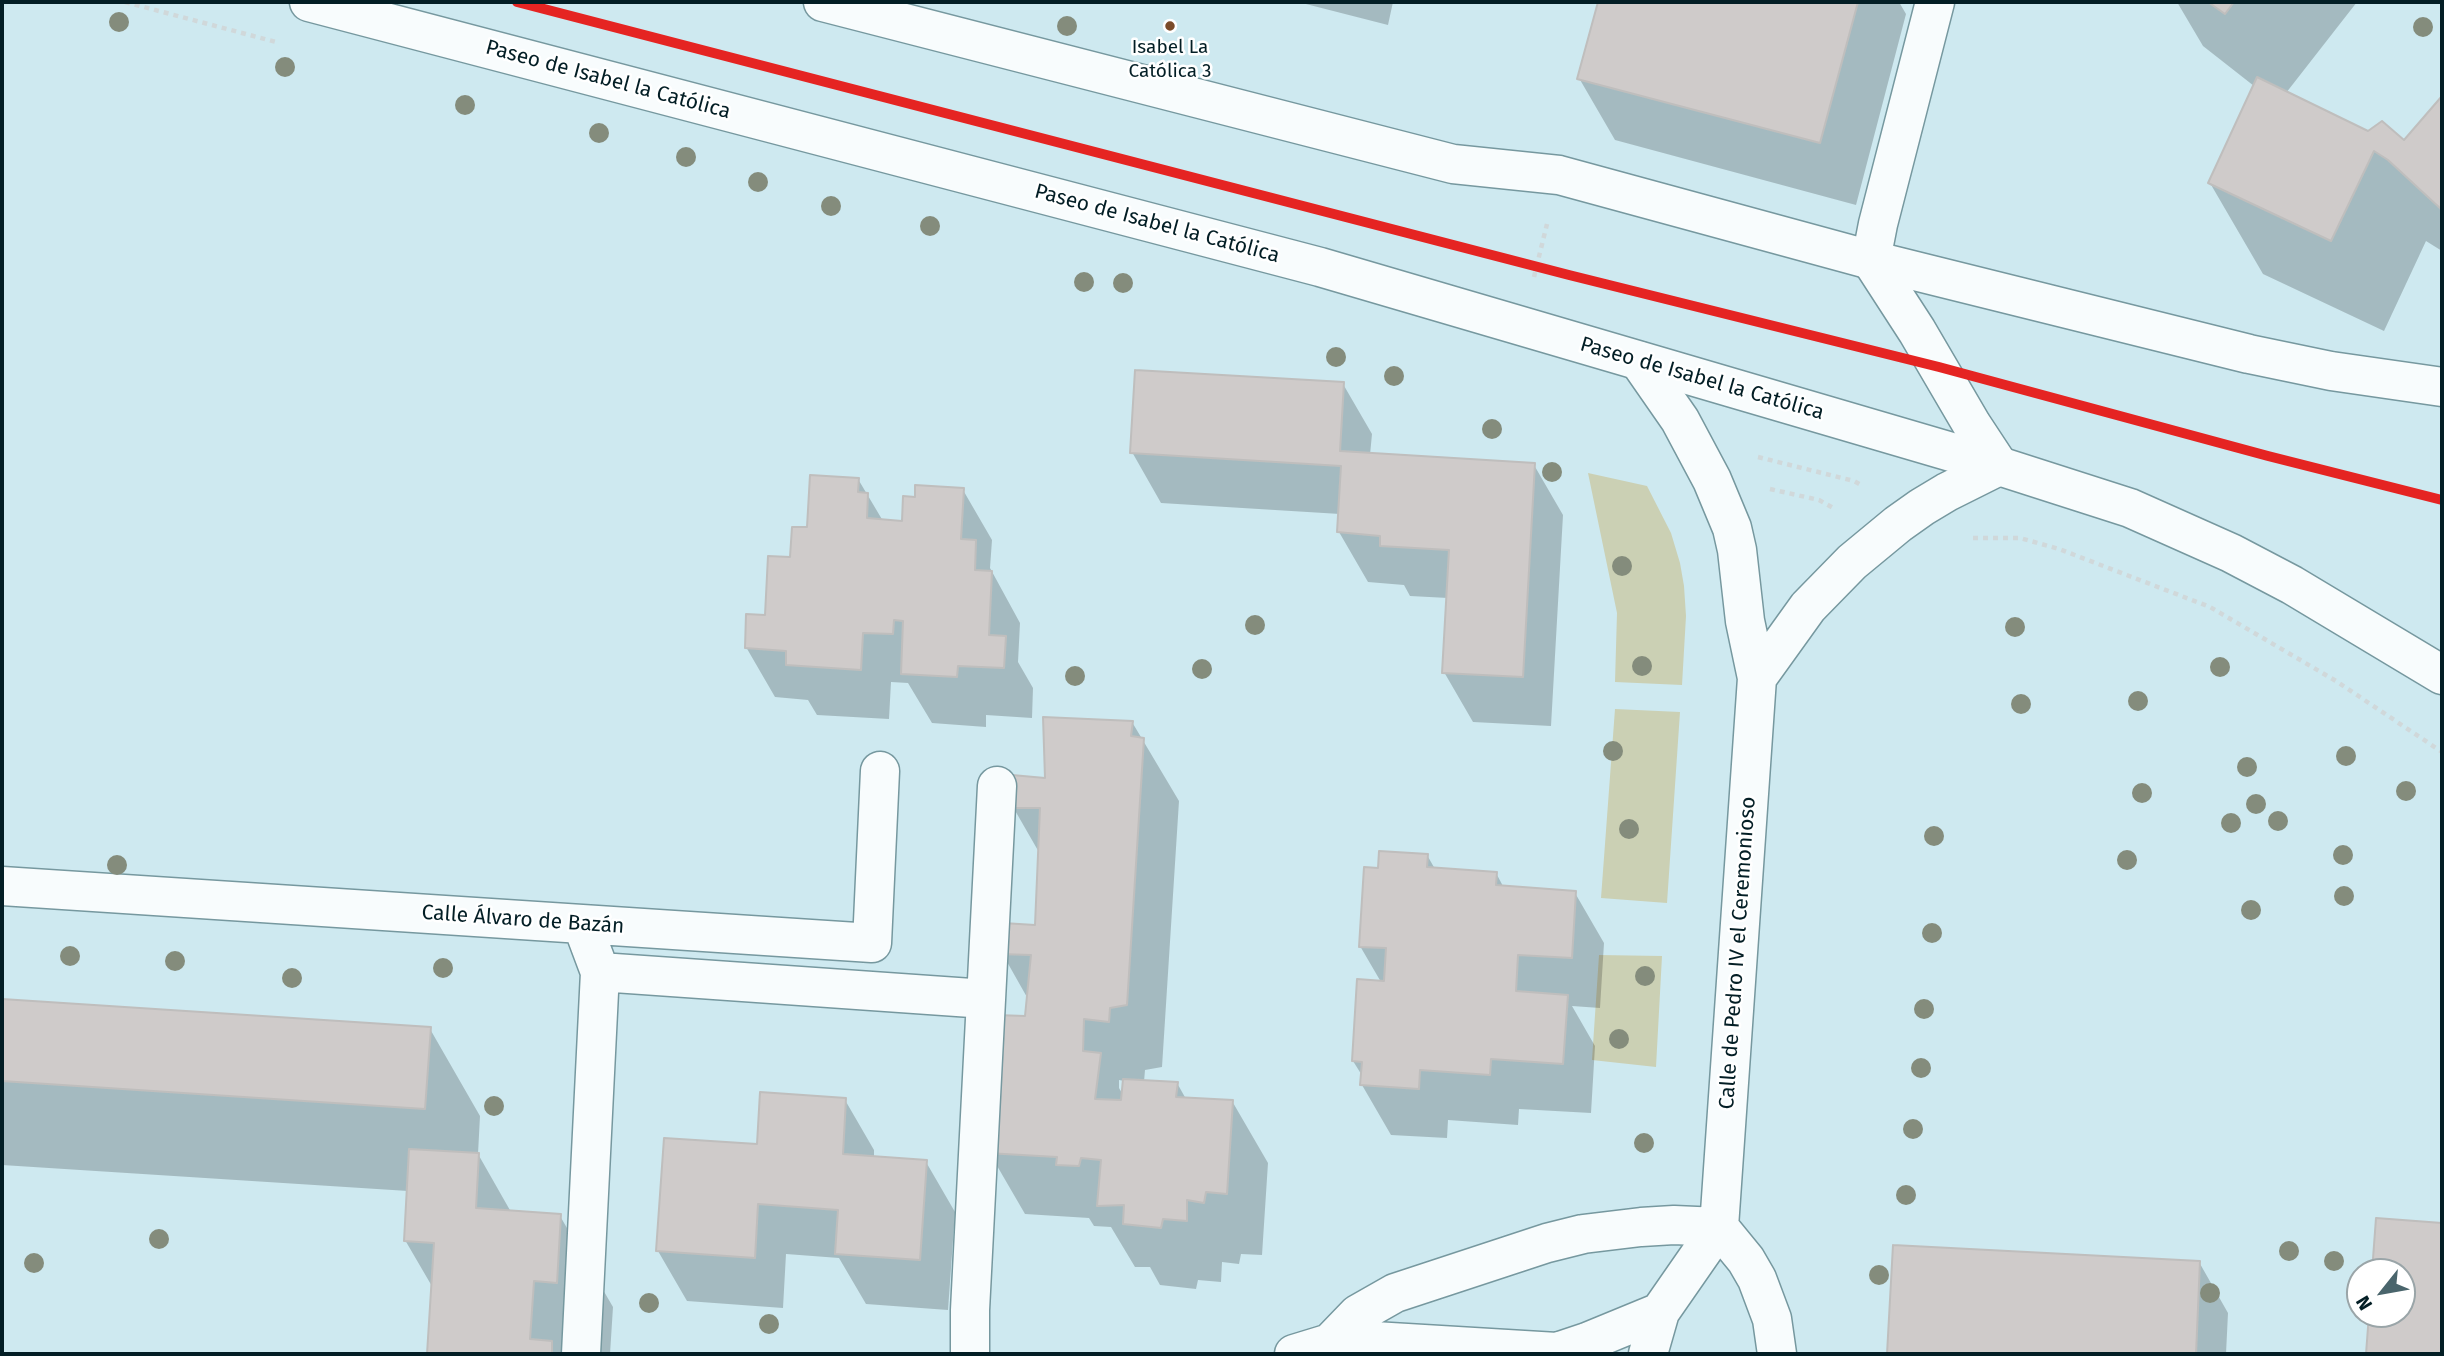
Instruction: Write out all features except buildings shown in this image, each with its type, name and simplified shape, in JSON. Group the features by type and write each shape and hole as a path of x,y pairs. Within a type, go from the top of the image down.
{"street":[{"name":"Paseo de Isabel la Católica","path":"309,2 1320,267 1999,466 2130,508 2231,553 2292,585 2442,675"},
{"path":"823,2 1453,164 1559,175 1871,260 2261,356 2332,371 2442,387"},
{"path":"1935,2 1871,260 1999,466"},
{"name":"Calle de Pedro IV el Ceremonioso","path":"1639,361 1680,420 1716,489 1732,528 1745,621 1757,678 1719,1227"},
{"name":"Calle de Pedro IV el Ceremonioso","path":"1757,678 1790,629 1852,562 1898,524 1947,492 1999,466"},
{"name":"Calle Álvaro de Bazán","path":"2,886 872,943 880,771"},
{"path":"970,1354 997,786"},
{"path":"581,1354 600,972 582,924"},
{"path":"600,972 986,999"},
{"path":"1330,1343 1358,1314 1395,1293 1547,1243 1583,1234 1674,1225 1719,1227 1740,1251 1757,1279 1772,1319 1777,1354"},
{"path":"1648,1354 1660,1312 1719,1227"},
{"path":"1294,1354 1330,1343 1390,1341 1558,1353 1660,1312"}],"path":[{"path":"1523,326 1559,175"},
{"path":"1748,454 1854,481 1863,486 1898,524"},
{"path":"1768,489 1819,500 1827,503 1842,516"},
{"path":"1969,539 2020,538 2059,549 2210,607 2336,681 2442,752"}],"green space":[{"path":"1588,473 1647,486 1671,533 1684,586 1686,616 1682,685 1615,682 1617,613"},
{"path":"1615,709 1680,712 1667,903 1601,898"},
{"path":"1599,955 1662,956 1656,1067 1592,1060"}],"transit line":[{"path":"517,2 1569,275 1939,367 2442,500"}],"place":[{"name":"Isabel La Católica 3","path":"1170,26"}]}
